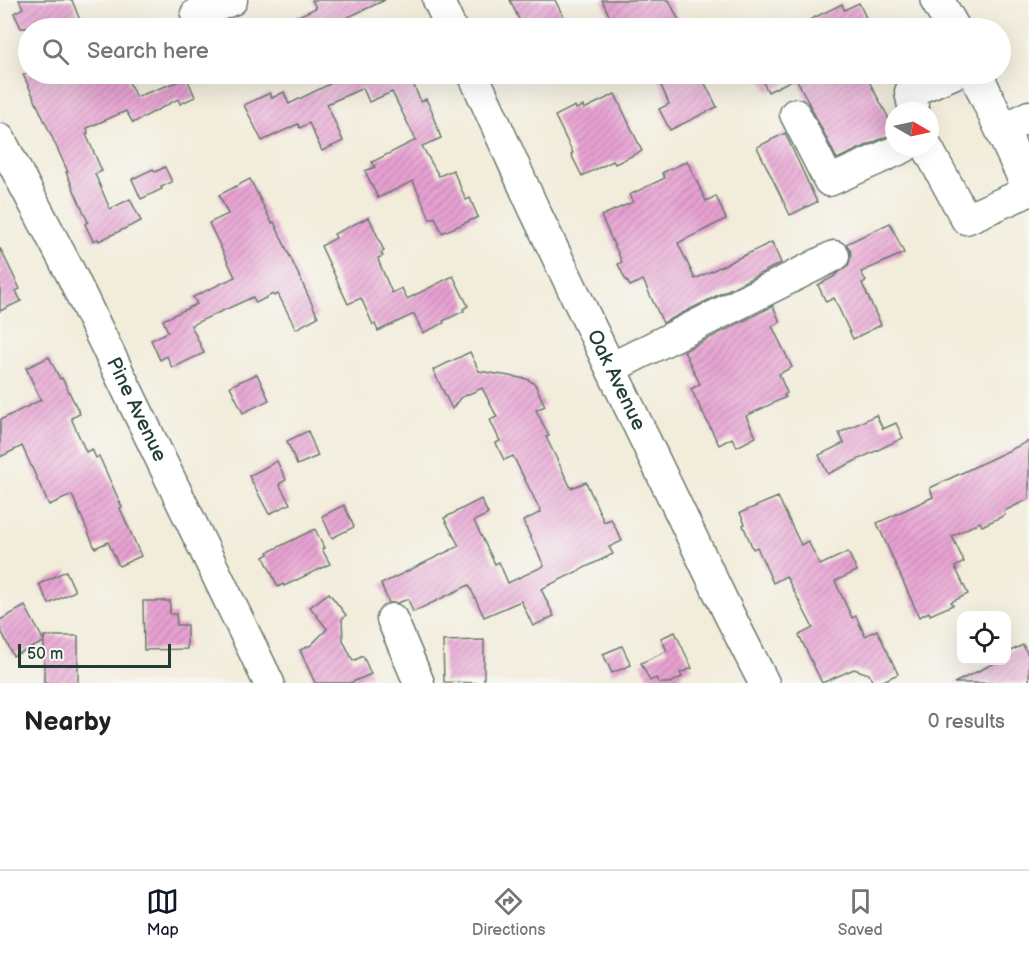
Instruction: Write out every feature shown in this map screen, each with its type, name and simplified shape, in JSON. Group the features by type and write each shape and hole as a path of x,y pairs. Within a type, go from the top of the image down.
{"main road":[{"path":"938,0 948,18"},
{"path":"984,84 1016,123 1029,190"}],"street":[{"path":"196,14 232,0"},
{"path":"438,0 446,18"},
{"name":"Oak Avenue","path":"477,84 534,209 764,683"},
{"path":"912,102 910,92 929,84"},
{"path":"795,114 829,181 885,156"},
{"name":"Pine Avenue","path":"0,139 70,272 269,683"},
{"path":"932,156 966,219 1029,190"},
{"path":"611,368 834,256"},
{"path":"392,620 419,683"}],"building":[{"path":"19,0 72,0 79,18 18,18 18,22 14,13 23,8"},
{"path":"312,0 385,0 346,18 294,18 316,8"},
{"path":"510,0 555,0 564,18 518,18"},
{"path":"602,0 669,0 678,18 610,18"},
{"path":"859,3 866,18 813,18 842,4 844,10"},
{"path":"28,84 130,84 136,97 171,84 190,84 195,97 180,104 178,99 133,123 126,111 87,128 88,133 86,134 102,171 95,174 110,209 130,199 141,221 99,241 98,239 93,241 85,224 88,222 66,172 68,172"},
{"path":"330,84 413,84 421,102 426,99 441,138 422,146 439,176 453,170 466,200 470,198 478,217 442,233 435,217 430,219 413,181 378,198 365,171 375,167 372,162 416,140 392,92 369,102 363,88 327,104 343,141 322,151 309,123 300,128 298,124 262,141 244,105 270,93 272,98 284,92 289,104"},
{"path":"660,84 705,84 717,107 670,130 659,109 669,104"},
{"path":"764,84 784,84 768,92"},
{"path":"799,84 870,84 885,111 885,137 837,159"},
{"path":"615,94 642,151 615,164 613,161 582,176 555,116 575,106 576,109 583,106 584,109"},
{"path":"785,133 817,202 790,215 757,147"},
{"path":"687,161 706,201 716,196 726,219 678,243 695,279 772,242 781,263 663,323 643,280 630,286 626,281 618,264 622,262 601,216 633,202 629,195 665,178 662,173"},
{"path":"165,167 172,182 141,199 132,179 153,169 155,172"},
{"path":"250,179 272,223 274,222 318,317 296,329 278,294 274,296 273,294 256,303 253,297 191,325 204,353 172,368 167,356 160,360 151,340 168,332 163,320 197,304 193,297 235,277 209,223 228,214 219,195"},
{"path":"369,217 384,251 381,253 383,256 378,258 392,293 402,288 407,299 453,276 468,306 463,309 464,311 423,333 414,314 378,331 361,298 348,304 321,246 336,238 334,234"},
{"path":"890,223 904,253 861,272 866,281 862,283 881,325 853,339 834,298 826,302 818,285 848,266 851,256 846,244"},
{"path":"0,248 20,289 16,291 21,301 0,311"},
{"path":"773,306 780,322 772,326 792,367 779,374 787,393 784,395 786,397 746,416 756,437 737,447 732,438 719,445 691,389 700,384 684,351"},
{"path":"470,352 479,371 527,379 535,384 545,406 536,410 549,436 546,437 571,488 586,482 604,522 611,519 622,541 609,547 613,554 541,589 554,616 533,626 521,601 484,617 469,585 413,612 408,599 398,603 389,603 381,584 459,546 444,518 481,499 488,514 474,521 495,564 499,562 508,583 544,566 523,521 541,512 513,456 504,460 496,443 500,441 490,420 497,417 482,388 460,398 452,409 433,370"},
{"path":"49,357 80,414 71,418 86,452 92,449 96,458 99,456 141,556 119,566 108,542 95,548 72,495 49,505 22,446 0,457 0,420 41,400 26,368"},
{"path":"257,374 269,400 243,413 230,386"},
{"path":"876,415 883,429 896,423 903,438 828,474 819,455 844,443 839,433"},
{"path":"308,431 318,456 297,465 287,441"},
{"path":"1029,441 1029,499 1004,511 1005,515 982,526 980,522 952,536 964,562 955,567 968,594 951,602 953,605 919,617 877,523 933,497 930,488"},
{"path":"277,461 286,480 279,484 290,504 269,514 249,476"},
{"path":"778,497 801,545 808,541 820,565 848,552 857,571 835,581 852,618 856,616 865,636 877,630 898,674 879,683 873,683 869,674 854,669 822,683 799,635 813,628 786,576 773,583 757,547 753,549 740,513"},
{"path":"344,505 354,527 332,538 322,516"},
{"path":"315,529 330,564 278,587 264,557 269,554 268,552"},
{"path":"66,571 75,591 49,604 39,584"},
{"path":"329,593 346,615 342,619 343,640 353,661 363,656 371,674 350,683 315,683 300,650 311,645 327,629 310,607"},
{"path":"143,601 170,601 170,614 176,614 177,625 187,625 187,649 144,650"},
{"path":"25,606 44,641 44,636 78,636 78,683 44,683 44,642 13,656 0,628 0,620"},
{"path":"675,632 692,668 680,673 682,677 670,683 659,683 656,678 650,681 641,663 667,651 661,638"},
{"path":"484,640 484,683 444,682 443,641"},
{"path":"1023,645 1029,657 1029,683 954,683 991,665 1011,665 1011,651"},
{"path":"622,646 631,665 612,673 603,654"}]}
